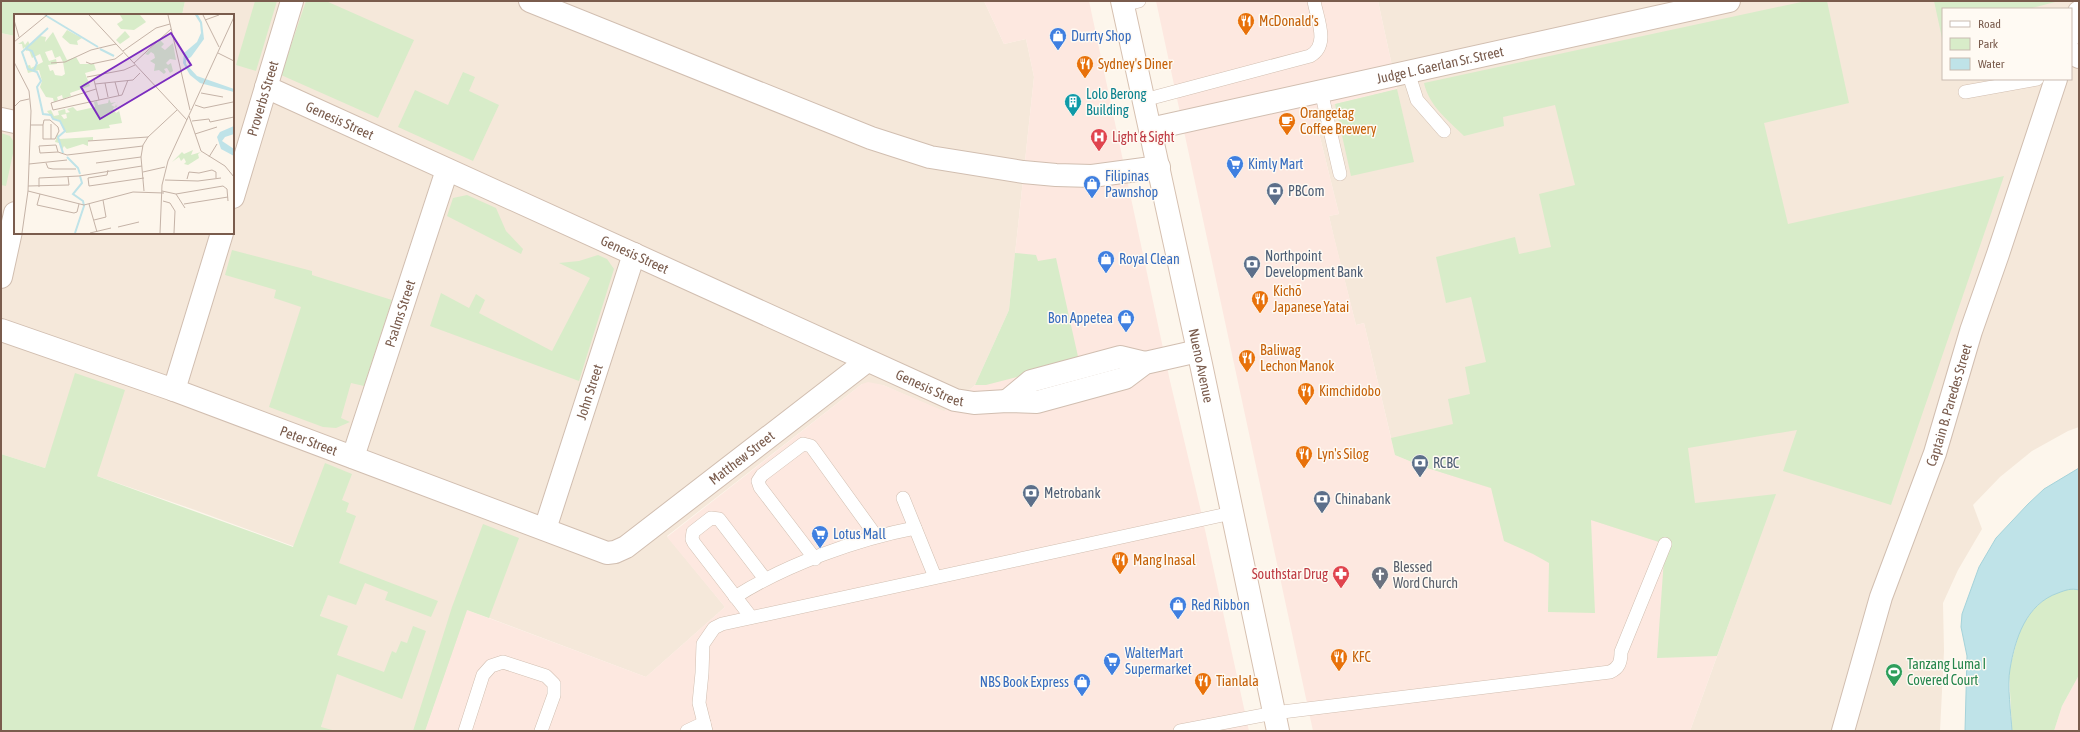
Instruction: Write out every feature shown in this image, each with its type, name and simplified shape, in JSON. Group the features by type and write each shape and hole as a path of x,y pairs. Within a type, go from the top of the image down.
{"street":[{"name":"Proverbs Street","path":"235,184 292,1"},
{"path":"530,1 871,138 930,157 1023,172 1056,175 1092,176 1159,167"},
{"name":"Judge L. Gaerlan Sr. Street","path":"1150,129 1730,1"},
{"name":"Nueno Avenue","path":"1128,2 1144,100 1232,513 1275,726"},
{"path":"2072,32 2079,12"},
{"name":"Captain B. Paredes Street","path":"1843,731 1881,597 1935,453 1971,331 2001,248 2056,80"},
{"name":"Genesis Street","path":"266,87 955,400 974,403 1007,400 1032,381 1120,357 1145,363 1198,351"},
{"path":"1,119 14,122"},
{"name":"Psalms Street","path":"353,457 448,170"},
{"path":"1,277 14,218"},
{"path":"174,390 222,234"},
{"name":"John Street","path":"545,530 634,254"},
{"name":"Peter Street","path":"1,330 174,390 600,551 615,552"},
{"name":"Matthew Street","path":"615,552 633,542 867,361"}],"lane":[{"path":"1144,100 1279,65 1316,53 1322,42 1314,1"},
{"path":"1408,72 1417,100 1444,131"},
{"path":"1965,92 2031,80"},
{"path":"1321,91 1340,174"},
{"path":"815,559 760,487 758,481 762,474 803,444 811,446 876,536"},
{"path":"903,498 935,577"},
{"path":"687,731 705,727 699,703 703,644 714,628 722,624 1232,513"},
{"path":"751,617 692,539 693,532 711,518 715,517 722,522 765,579"},
{"path":"735,597 765,579 815,559 876,536 915,528"},
{"path":"1180,731 1275,726 1610,672 1618,666 1621,660 1622,652 1665,544"},
{"path":"466,731 484,675 491,666 504,662 546,676 554,684 554,695 540,731"}],"shaded area":[{"path":"185,1 984,1 1004,44 1026,39 1034,77 1009,310 975,385 944,412 883,385 862,384 667,536 725,607 646,677 468,610 425,731 320,731 328,701 304,661 339,563 195,510 48,459 45,468 1,454 1,33 14,36 14,234 234,234 234,14 182,14"},
{"name":"Lotus Mall","path":"984,1 1089,1 1170,381 1200,507 1249,731 425,731 467,610 646,677 725,607 667,537 862,384 868,382 883,385 944,411 975,385 1009,310 1034,77 1026,39 1004,44"},
{"path":"1156,1 1378,1 1397,89 1313,109 1339,214 1329,216 1356,325 1364,323 1395,455 1424,467 1748,570 1690,731 1313,731"},
{"path":"1378,1 2079,1 2079,427 2068,431 2032,451 2000,477 1973,505 1982,529 1958,570 1943,603 1944,651 1940,731 1690,731 1746,576 1424,467 1395,455 1364,323 1356,325 1334,238 1329,216 1339,214 1313,109 1397,89"},
{"path":"2079,675 2079,731 2054,731 2062,706"}],"green space":[{"path":"1,1 185,1 182,14 14,14 14,36 1,33"},
{"path":"255,1 277,1 256,71 236,65"},
{"path":"306,1 326,1 414,40 378,118 281,75"},
{"path":"1806,1 1827,1 1849,103 1764,123 1788,224 2004,176 1891,505 1783,471 1797,430 1688,448 1695,503 1776,494 1717,656 1657,658 1665,544 1591,520 1595,613 1548,612 1549,563 1504,541 1491,488 1424,467 1395,455 1391,438 1453,424 1448,399 1470,394 1465,367 1486,362 1471,297 1446,303 1436,257 1515,237 1519,254 1551,247 1539,194 1575,185 1555,105 1503,117 1504,126 1464,136 1435,106 1426,91 1424,83"},
{"path":"1934,1 2059,1 2032,8 1942,8 1942,38"},
{"path":"463,72 475,77 469,91 499,105 473,161 398,127 415,90 448,105"},
{"path":"1397,89 1414,162 1351,176 1335,104"},
{"path":"1,133 10,136 14,142 14,149 6,186 1,185"},
{"path":"467,195 496,208 506,231 523,249 521,254 447,216 453,198"},
{"path":"232,250 312,271 312,275 392,300 364,386 351,383 341,418 350,422 336,428 323,427 269,407 301,307 274,298 276,290 225,275"},
{"path":"1015,253 1036,255 1038,261 1056,258 1079,361 986,385 975,385 1009,310"},
{"path":"598,255 607,259 614,269 579,381 430,326 441,293 469,308 476,294 485,300 479,313 552,351 590,278 559,263 579,261"},
{"path":"75,373 125,390 97,476 293,547 325,463 352,474 342,500 349,503 346,512 356,516 339,563 438,601 431,617 385,600 388,592 365,583 356,605 328,595 320,616 348,626 337,655 384,672 392,651 396,653 401,641 407,643 413,626 426,631 402,699 337,674 321,727 336,731 1,731 1,454 45,468"},
{"path":"483,524 519,538 489,618 467,610 425,731 413,731 452,607"},
{"path":"2071,588 2079,590 2079,675 2062,706 2054,731 2012,731 2009,671 2020,629 2033,610 2048,596"}],"water":[{"path":"2079,468 2079,590 2066,590 2047,598 2030,614 2024,624 2015,646 2009,676 2012,731 1965,731 1967,656 1961,627 1962,614 1979,567 1996,538 2028,504 2044,489"}],"place":[{"name":"McDonald's","path":"1246,36"},
{"name":"Durrty Shop","path":"1058,51"},
{"name":"Sydney's Diner","path":"1085,79"},
{"name":"Lolo Berong Building","path":"1073,117"},
{"name":"Orangetag Coffee Brewery","path":"1287,136"},
{"name":"Light & Sight","path":"1099,152"},
{"name":"Kimly Mart","path":"1235,179"},
{"name":"Filipinas Pawnshop","path":"1092,199"},
{"name":"PBCom","path":"1275,206"},
{"name":"Royal Clean","path":"1106,274"},
{"name":"Northpoint Development Bank","path":"1252,279"},
{"name":"Kichō Japanese Yatai","path":"1260,314"},
{"name":"Bon Appetea","path":"1126,333"},
{"name":"Baliwag Lechon Manok","path":"1247,373"},
{"name":"Kimchidobo","path":"1306,406"},
{"name":"Lyn's Silog","path":"1304,469"},
{"name":"RCBC","path":"1420,478"},
{"name":"Metrobank","path":"1031,508"},
{"name":"Chinabank","path":"1322,514"},
{"name":"Lotus Mall","path":"820,549"},
{"name":"Mang Inasal","path":"1120,575"},
{"name":"Southstar Drug","path":"1341,589"},
{"name":"Blessed Word Church","path":"1380,590"},
{"name":"Red Ribbon","path":"1178,620"},
{"name":"KFC","path":"1339,672"},
{"name":"WalterMart Supermarket","path":"1112,676"},
{"name":"Tanzang Luma I Covered Court","path":"1894,687"},
{"name":"Tianlala","path":"1203,696"},
{"name":"NBS Book Express","path":"1082,697"}]}
